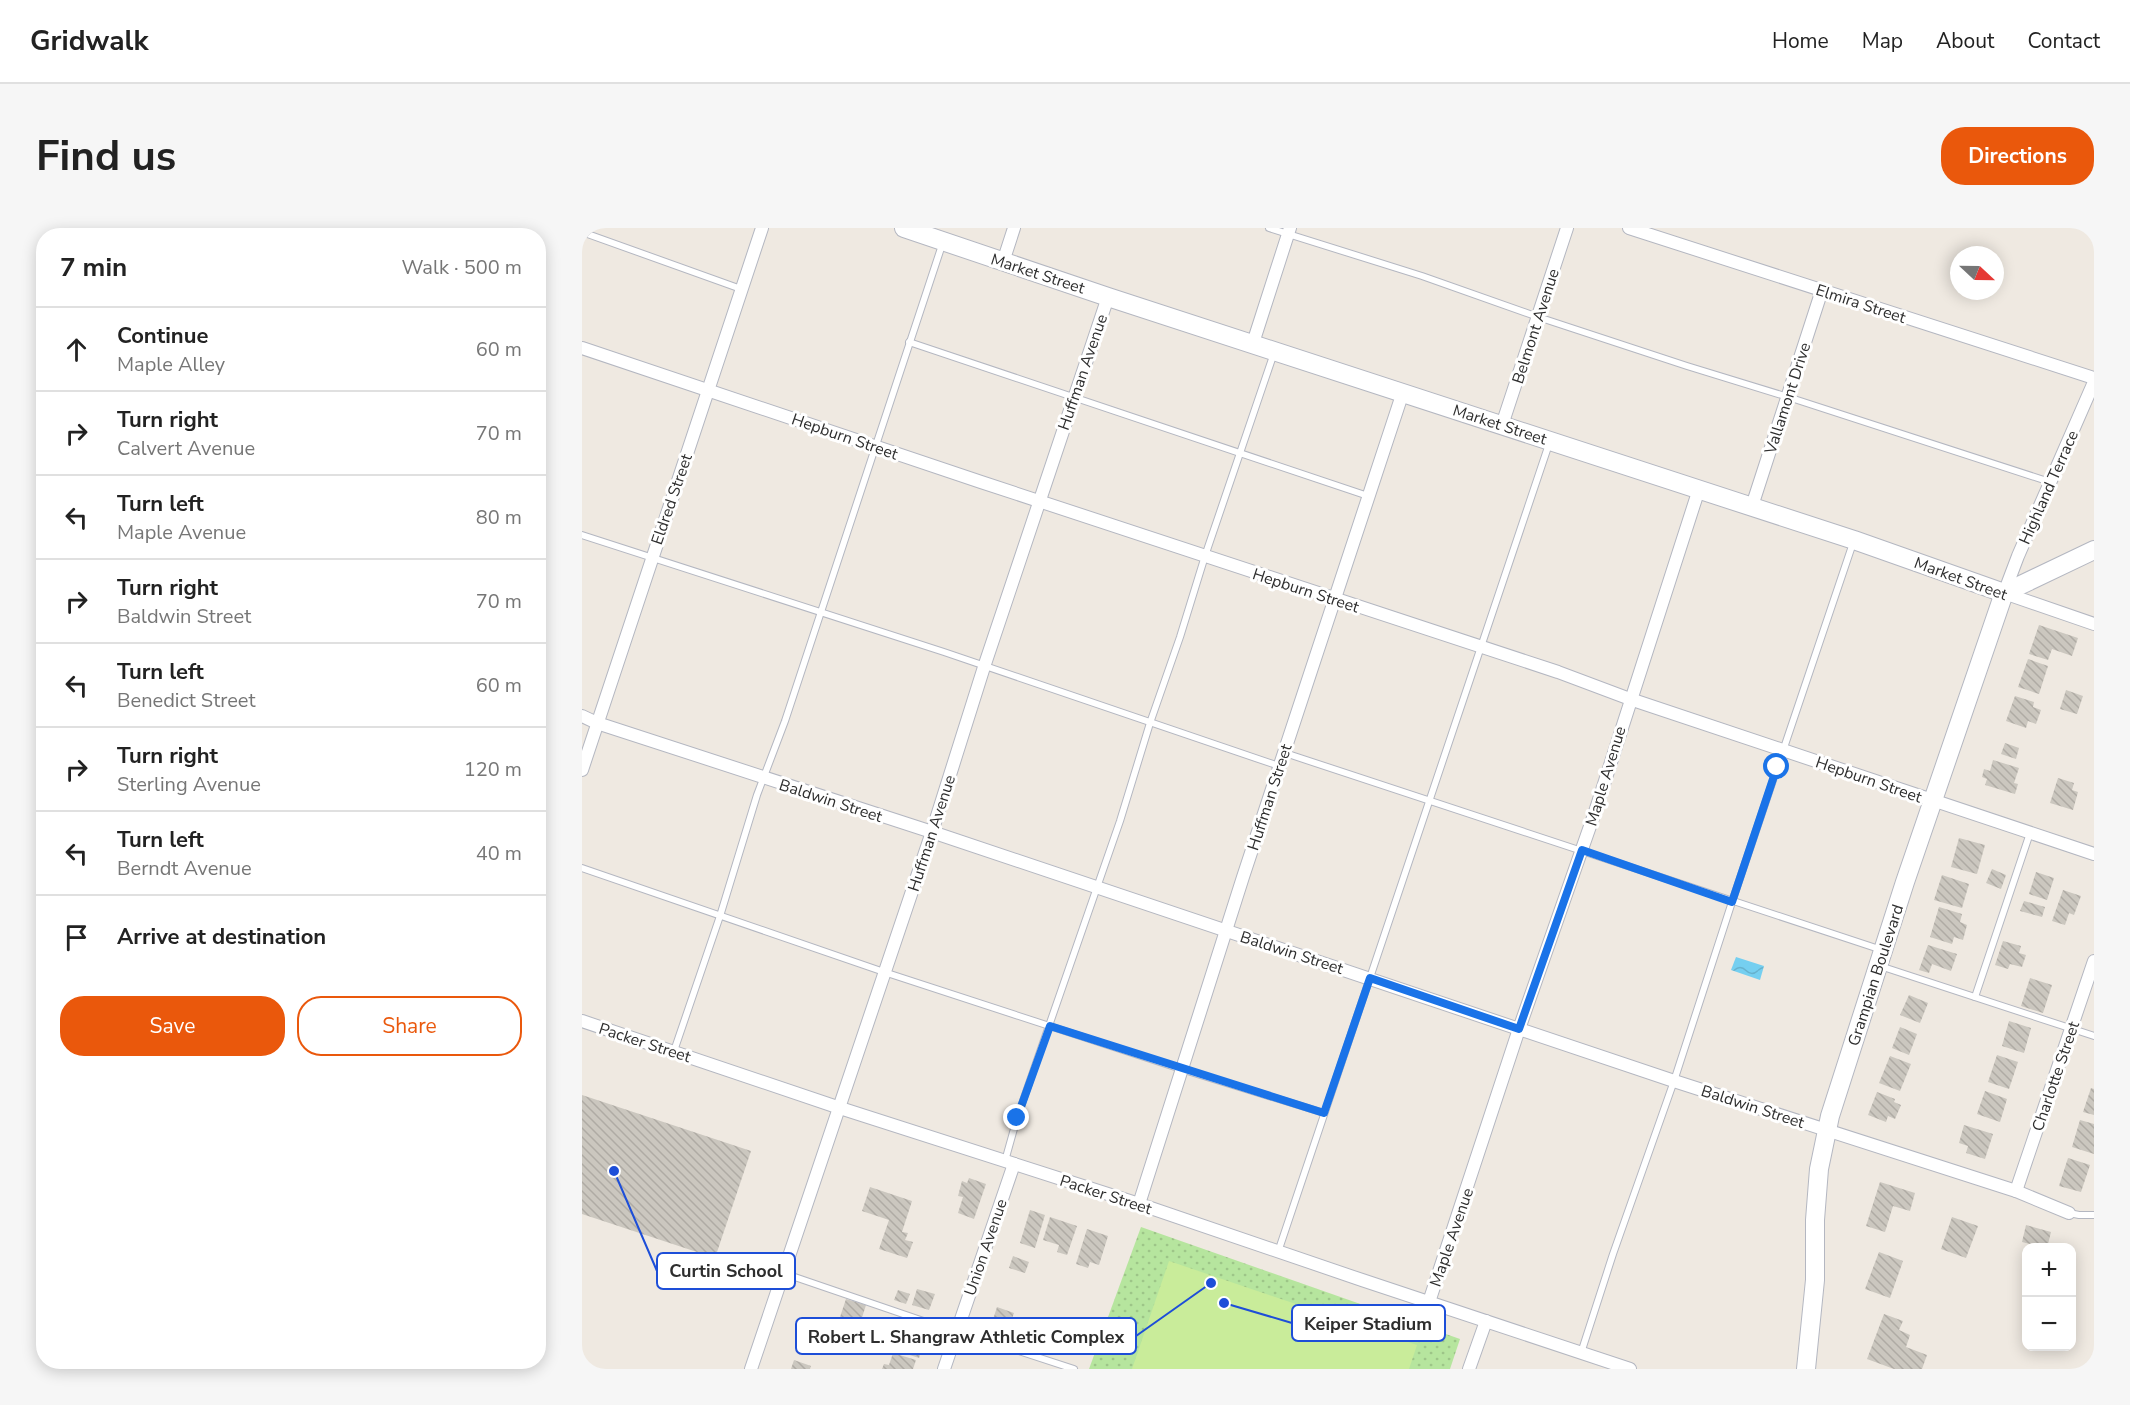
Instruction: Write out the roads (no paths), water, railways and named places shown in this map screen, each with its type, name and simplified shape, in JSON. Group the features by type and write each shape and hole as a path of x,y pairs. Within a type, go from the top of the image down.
{"main road":[{"name":"Market Street","path":"904,228 1107,297 1752,506 2004,593"},
{"path":"2004,593 2094,550"},
{"name":"Grampian Boulevard","path":"1806,1369 1815,1280 1818,1179 1827,1130 1843,1072 1905,882 2004,593"}],"street":[{"name":"Eldred Street","path":"582,770 762,228"},
{"path":"1003,262 1014,228"},
{"name":"Belmont Avenue","path":"1502,424 1567,228"},
{"name":"Elmira Street","path":"1629,228 2094,380"},
{"path":"1253,343 1289,231"},
{"name":"Vallamont Drive","path":"1752,506 1822,290"},
{"name":"Huffman Avenue","path":"751,1369 932,832 984,667 1107,297"},
{"name":"Hepburn Street","path":"582,348 1558,672 1630,699 2094,854"},
{"name":"Highland Terrace","path":"2004,593 2094,380"},
{"name":"Huffman Street","path":"1139,1204 1284,752 1403,392"},
{"name":"Maple Avenue","path":"1429,1302 1519,1029 1582,850 1699,489"},
{"name":"Market Street","path":"2004,593 2094,624"},
{"name":"Baldwin Street","path":"582,716 597,723 932,832 1674,1081 2016,1191 2069,1213"},
{"name":"Charlotte Street","path":"2016,1191 2094,961"},
{"name":"Packer Street","path":"582,1021 840,1108 1139,1204 1630,1369"},
{"name":"Union Avenue","path":"944,1369 1009,1163"},
{"path":"1469,1369 1486,1321"}],"lane":[{"path":"1269,228 1289,231 1538,317 2050,483"},
{"path":"582,232 741,289"},
{"path":"674,1052 763,778 943,242"},
{"path":"909,342 1369,496"},
{"path":"1009,1163 1017,1118 1120,821 1150,723 1275,350"},
{"path":"1278,1252 1550,440"},
{"path":"582,535 1086,699 1280,766"},
{"path":"1581,1353 1854,540"},
{"path":"1284,752 1732,902 1882,958 1975,997 2094,1036"},
{"path":"1975,997 2030,833"},
{"path":"582,868 884,972 1324,1113"},
{"path":"2069,1213 2094,1215"},
{"path":"783,1273 1074,1369"}],"water":[{"path":"1736,957 1764,966 1760,980 1731,970"}],"place":[{"name":"Curtin School","path":"614,1171"},
{"name":"Robert L. Shangraw Athletic Complex","path":"1211,1283"},
{"name":"Keiper Stadium","path":"1224,1303"}]}
